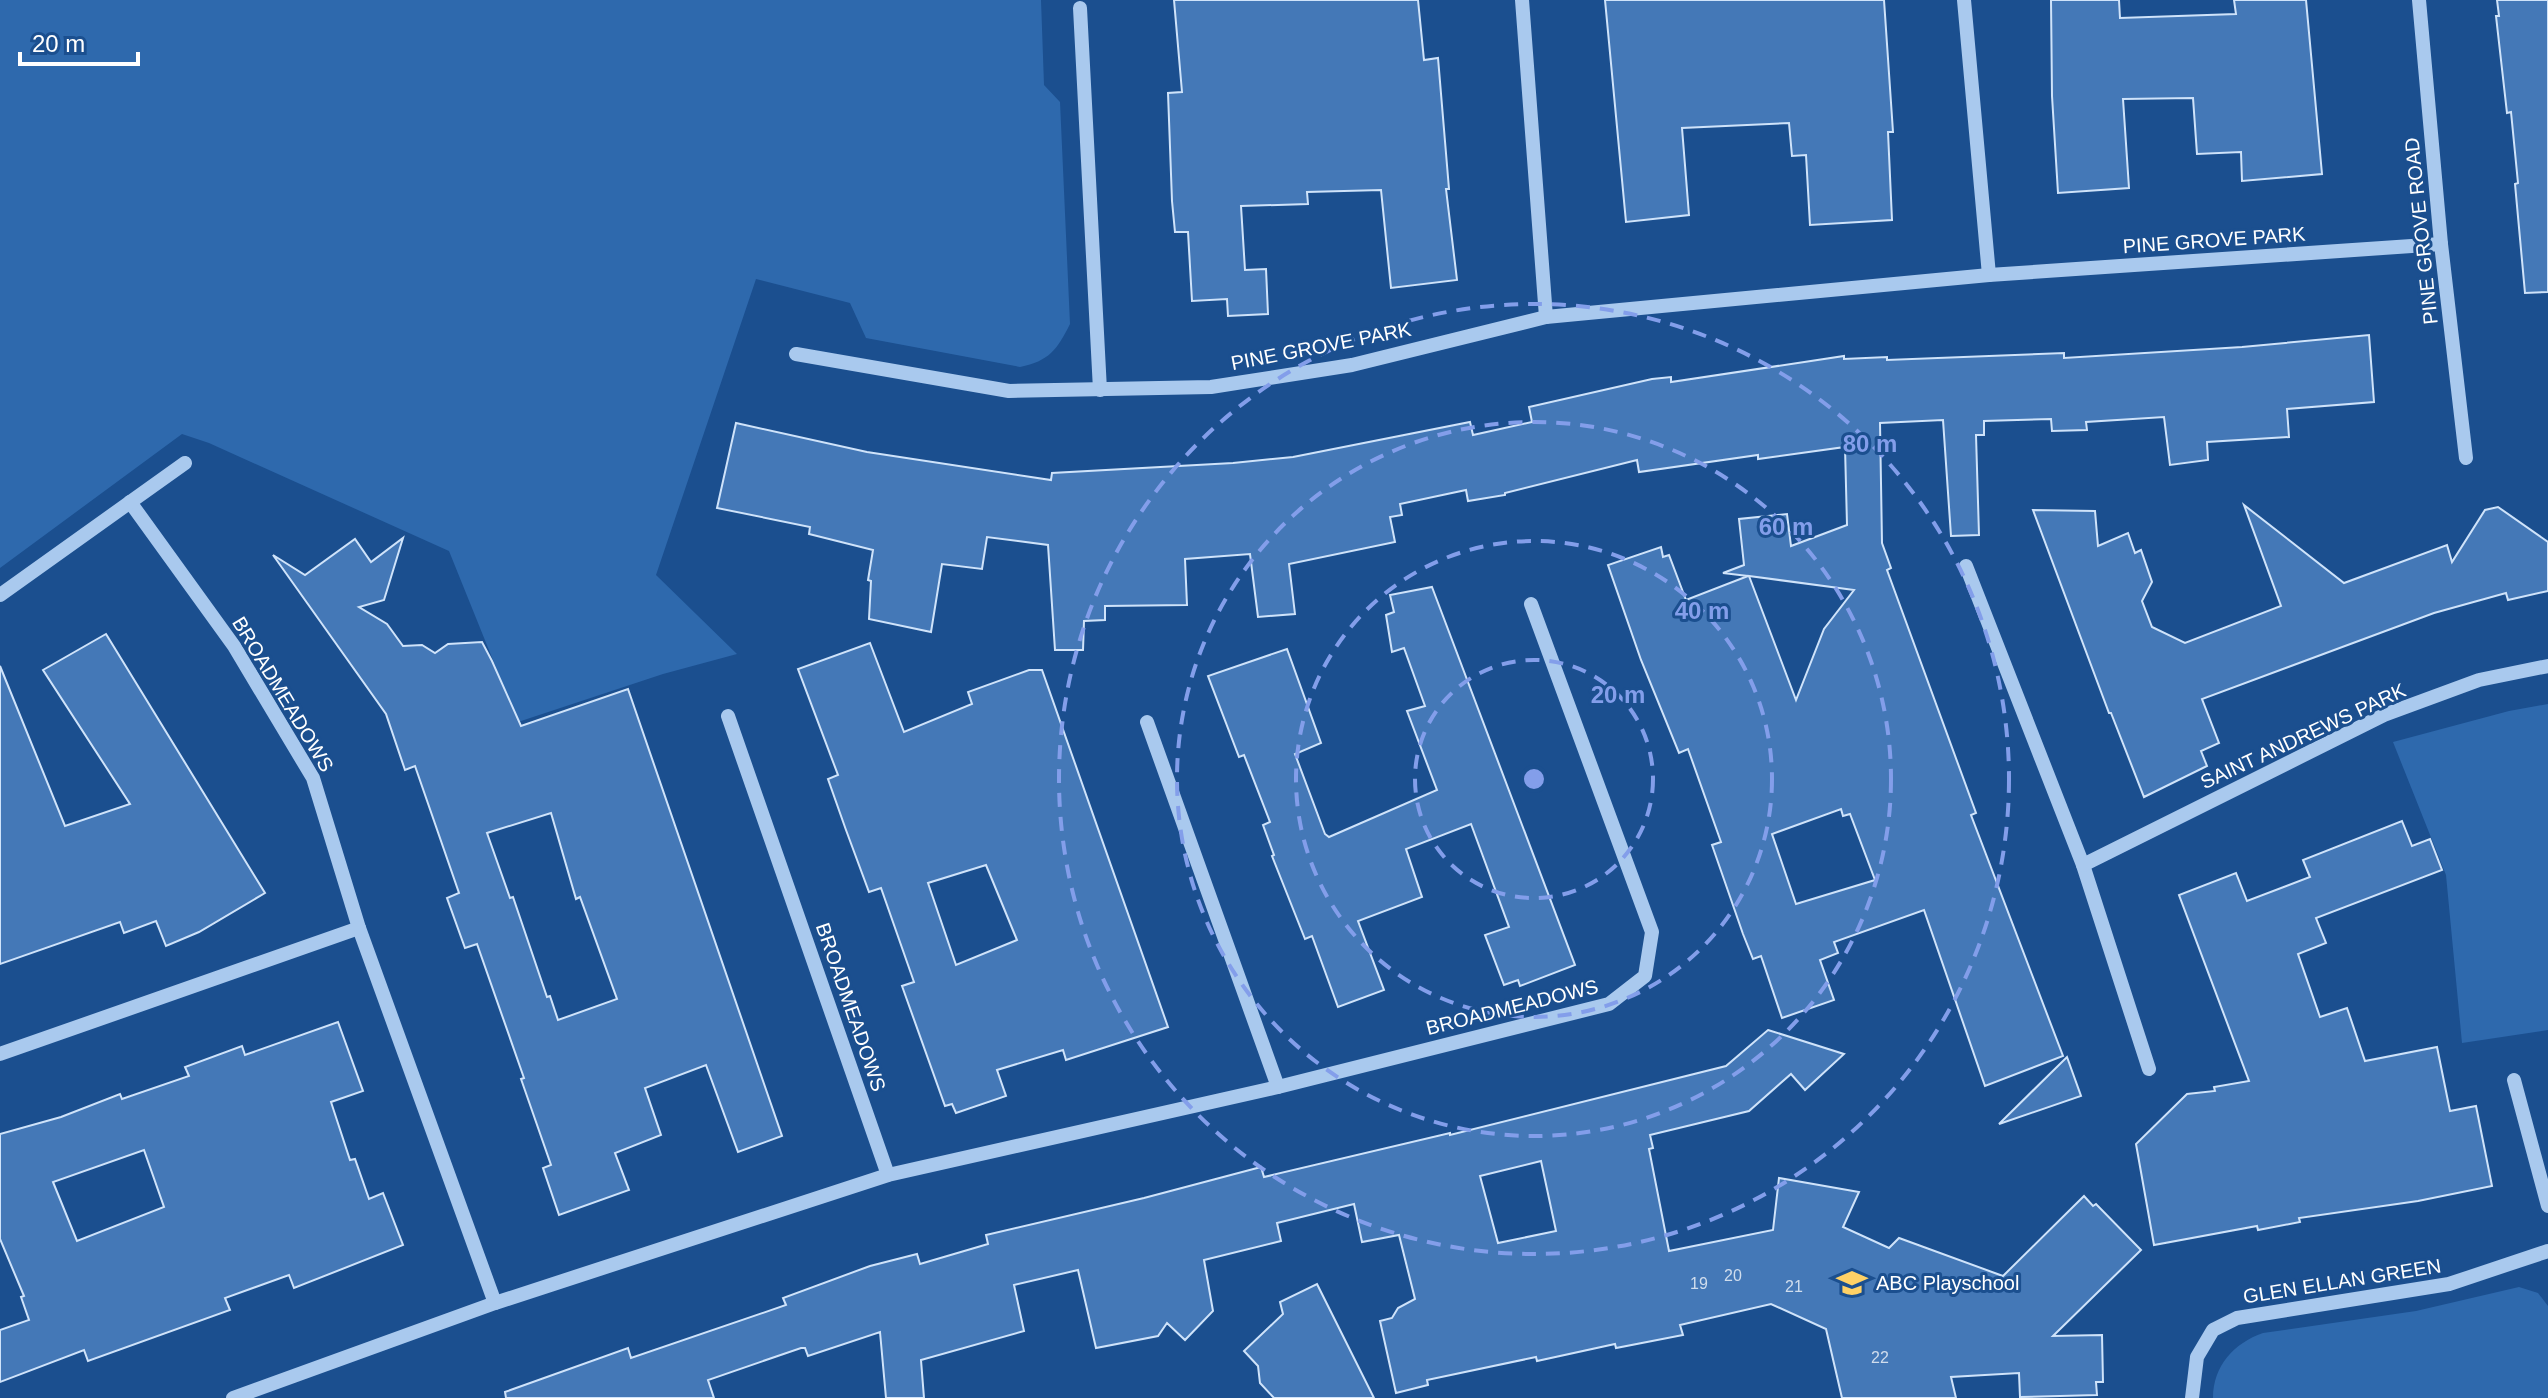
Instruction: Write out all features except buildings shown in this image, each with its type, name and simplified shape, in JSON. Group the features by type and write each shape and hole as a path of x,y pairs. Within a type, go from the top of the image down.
{"street":[{"path":"1522,0 1546,317"},
{"path":"1964,0 1989,275"},
{"name":"PINE GROVE ROAD","path":"2419,0 2441,244 2466,458"},
{"path":"1080,8 1100,390"},
{"name":"PINE GROVE PARK","path":"796,354 1009,391 1211,387 1336,367 1546,317 1989,275 2441,244"},
{"path":"0,595 185,463"},
{"name":"BROADMEADOWS","path":"130,502 234,646 313,778 359,928 495,1303"},
{"path":"1966,566 2083,865 2149,1069"},
{"name":"BROADMEADOWS","path":"233,1398 495,1303 888,1175 1278,1087 1609,1004 1645,976 1652,932 1531,604"},
{"name":"SAINT ANDREWS PARK","path":"2083,865 2384,715 2479,680 2548,666"},
{"name":"BROADMEADOWS","path":"728,716 888,1175"},
{"path":"1147,722 1278,1087"},
{"path":"0,1054 359,928"},
{"path":"2514,1080 2548,1206"},
{"name":"GLEN ELLAN GREEN","path":"2192,1398 2197,1357 2213,1330 2237,1318 2449,1284 2548,1251"}],"shaded area":[{"path":"0,0 1041,0 1044,85 1060,102 1070,324 1051,353 1020,367 866,338 850,303 756,279 656,575 737,654 663,674 518,722 449,551 209,443 182,434 0,568"},
{"path":"2548,704 2548,1030 2462,1043 2446,875 2393,742 2509,711"},
{"path":"2519,1287 2538,1293 2548,1306 2548,1398 2213,1398 2217,1376 2227,1357 2243,1343 2263,1333 2416,1311"}],"place":[{"name":"ABC Playschool","path":"1852,1283"}]}
